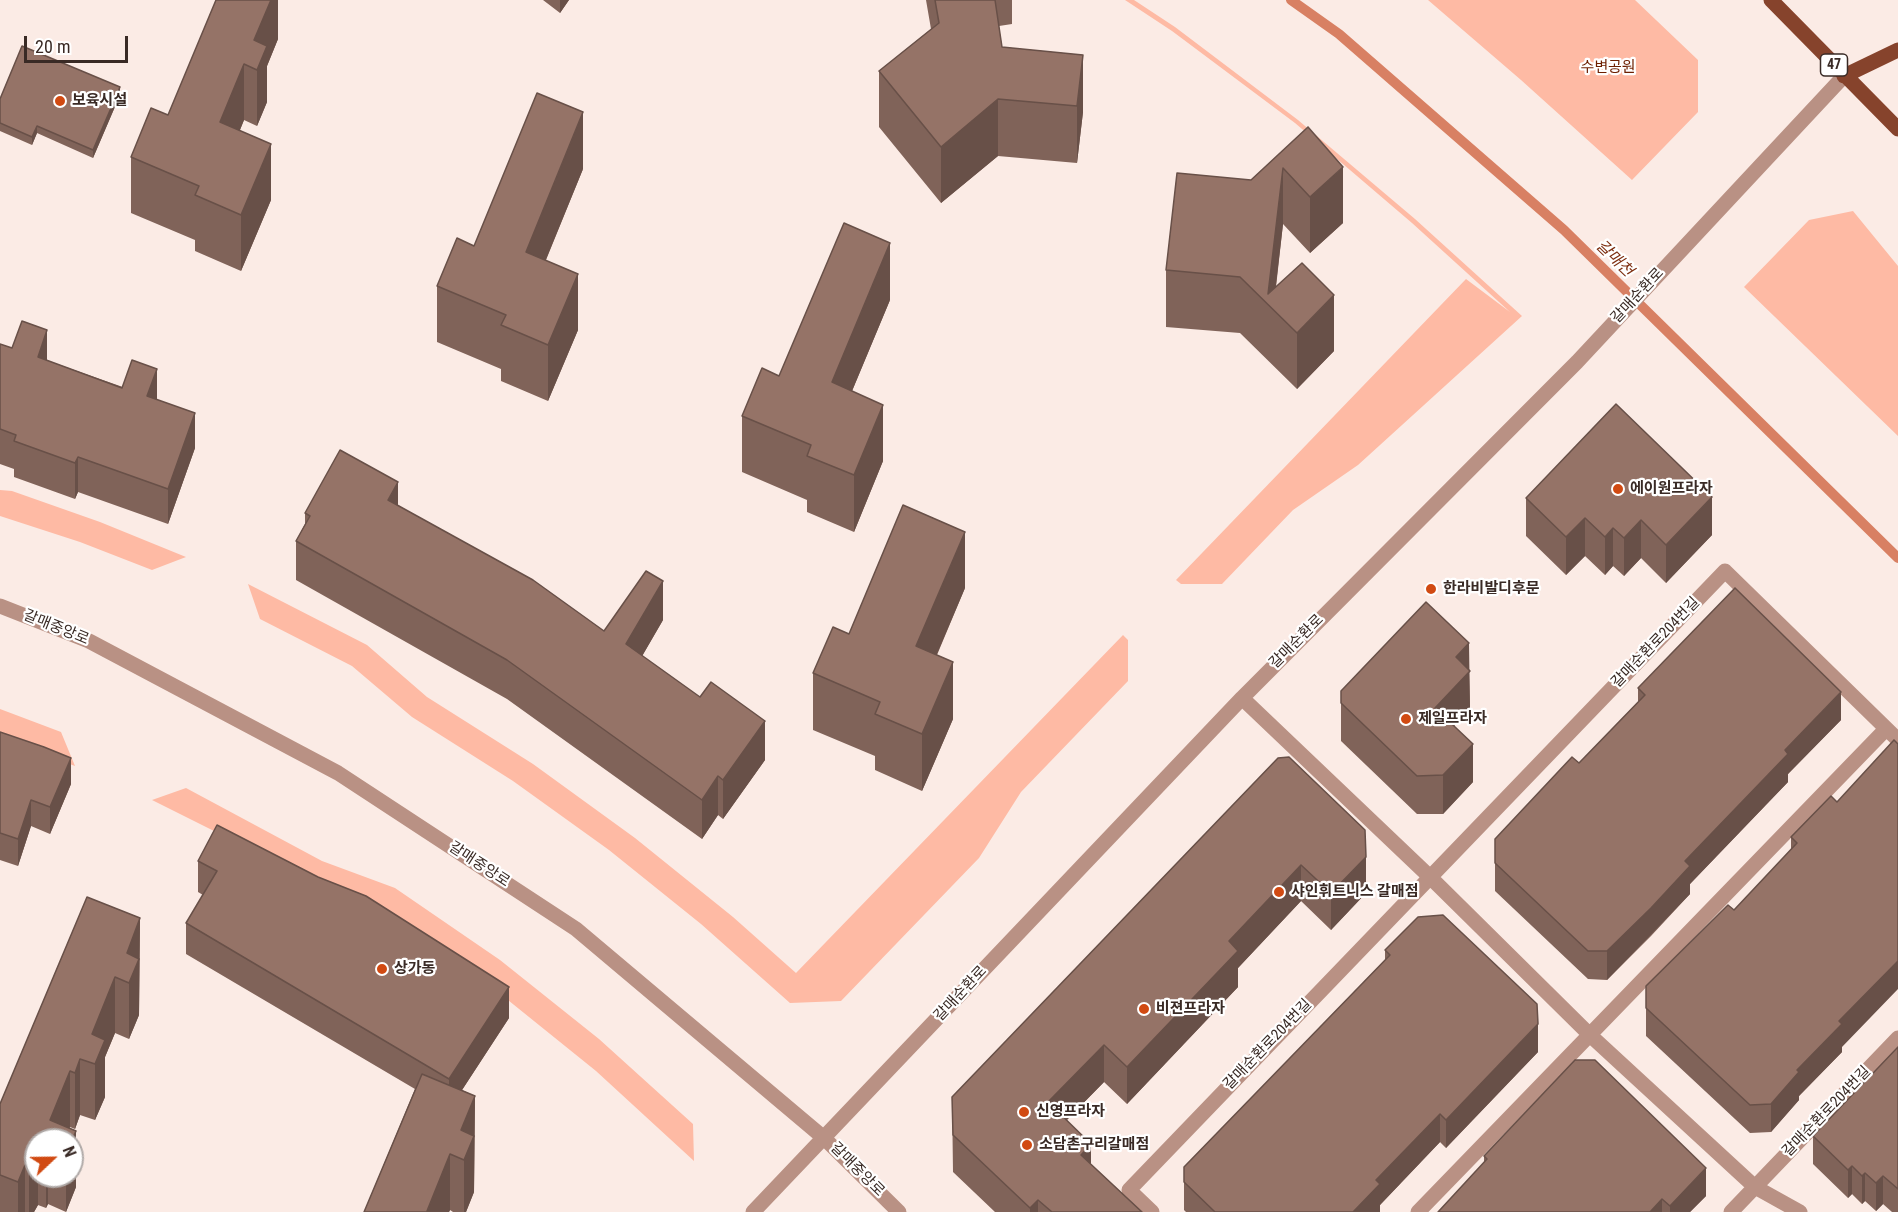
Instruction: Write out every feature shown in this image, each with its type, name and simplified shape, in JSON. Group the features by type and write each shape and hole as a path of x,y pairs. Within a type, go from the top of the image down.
{"main road":[{"name":"47","path":"1771,0 1898,129"},
{"path":"1844,76 1898,50"}],"street":[{"name":"갈매순환로","path":"753,1212 1242,698 1577,362 1844,76"},
{"name":"갈매순환로204번길","path":"1152,1212 1129,1190 1725,571 1898,740"},
{"name":"갈매중앙로","path":"0,606 89,641 338,773 576,928 824,1138 899,1212"},
{"path":"1242,698 1430,877 1591,1036 1755,1187 1800,1212"},
{"path":"1418,1212 1886,729"},
{"name":"갈매순환로204번길","path":"1731,1212 1898,1038"}],"green space":[{"path":"1125,0 1134,0 1175,27 1298,120 1415,219 1522,316 1358,465 1293,510 1222,584 1181,584 1176,580 1466,279 1510,312 1412,223 1295,123 1172,31"},
{"name":"수변공원","path":"1428,0 1635,0 1698,60 1698,112 1632,180"},
{"path":"1853,211 1898,266 1898,436 1744,287 1809,220"},
{"path":"0,490 12,491 100,522 186,557 152,570 80,542 0,516"},
{"path":"248,584 367,645 427,697 533,764 635,838 733,917 796,973 1123,635 1128,640 1128,681 1021,792 979,858 841,1001 790,1003 701,924 609,850 513,781 412,717 352,666 260,619"},
{"path":"0,709 61,732 75,766 0,738"},
{"path":"186,788 322,861 395,888 500,960 599,1039 693,1124 694,1161 596,1071 493,988 232,840 152,800"}],"building":[{"path":"216,0 271,0 254,40 267,46 257,70 244,64 220,122 271,144 241,215 195,195 199,186 131,157 151,108 168,115"},
{"path":"935,0 995,0 1002,47 1083,55 1077,106 998,99 941,147 879,71 939,23"},
{"name":"보육시설","path":"22,46 120,87 93,150 37,126 32,137 0,123 0,99"},
{"path":"537,93 583,112 526,252 578,274 548,345 501,325 506,315 437,286 457,238 474,246"},
{"path":"1308,127 1343,167 1310,197 1283,168 1268,294 1302,263 1334,295 1297,333 1240,277 1166,270 1177,173 1251,180"},
{"path":"844,223 890,243 832,382 883,405 854,475 807,456 811,445 742,416 762,368 779,376"},
{"path":"22,321 47,330 38,357 122,388 132,360 157,369 147,396 195,413 168,489 78,457 75,463 14,441 16,435 0,429 0,344 12,348"},
{"path":"1616,404 1712,497 1666,545 1641,520 1624,538 1613,528 1605,537 1585,518 1566,537 1526,498"},
{"path":"340,450 398,482 388,500 533,580 604,631 646,571 663,581 626,644 700,697 711,682 765,721 723,780 718,776 702,800 507,660 296,541 310,516 305,513"},
{"path":"903,505 965,532 916,646 953,662 922,734 875,714 880,702 813,673 833,627 849,634"},
{"path":"1735,588 1841,692 1785,750 1788,754 1685,861 1690,866 1651,908 1607,951 1588,951 1495,863 1495,839 1572,757 1579,763 1645,695 1638,688"},
{"path":"1426,602 1469,643 1456,657 1470,671 1435,708 1473,744 1443,775 1417,776 1341,703 1341,691"},
{"path":"0,732 71,758 50,807 31,800 18,839 0,833"},
{"path":"1894,740 1898,744 1898,961 1839,1021 1842,1024 1797,1070 1799,1072 1771,1104 1750,1105 1646,1008 1646,986 1728,905 1734,910 1797,843 1791,837 1831,796 1837,802"},
{"path":"1289,757 1365,830 1366,857 1331,893 1301,865 1229,941 1238,951 1127,1067 1104,1045 1048,1102 1091,1144 1081,1155 1142,1212 1052,1212 1038,1200 1030,1208 953,1135 952,1097 1278,758"},
{"path":"217,825 318,877 366,896 509,987 449,1079 186,923 217,871 198,861"},
{"path":"87,897 140,918 127,953 139,959 129,983 115,977 92,1034 105,1040 95,1064 80,1059 75,1073 70,1071 50,1120 69,1128 24,1128 24,1167 18,1182 0,1175 0,1104"},
{"path":"1443,915 1537,1004 1538,1024 1446,1120 1440,1114 1376,1180 1380,1184 1353,1212 1215,1212 1184,1182 1184,1167 1390,955 1385,950 1418,917"},
{"path":"1898,1047 1898,1189 1883,1176 1876,1183 1865,1173 1862,1176 1852,1166 1848,1170 1813,1136"},
{"path":"1575,1060 1595,1060 1706,1168 1670,1206 1662,1199 1650,1212 1438,1212 1487,1159 1484,1156"},
{"path":"422,1074 475,1096 461,1130 474,1136 464,1160 450,1154 427,1211 429,1212 364,1212"}],"waterway":[{"name":"갈매천","path":"1291,0 1339,34 1564,230 1898,558"}],"place":[{"name":"보육시설","path":"60,101"},
{"name":"에이원프라자","path":"1618,489"},
{"name":"한라비발디후문","path":"1431,589"},
{"name":"제일프라자","path":"1406,719"},
{"name":"샤인휘트니스 갈매점","path":"1279,892"},
{"name":"상가동","path":"382,969"},
{"name":"비젼프라자","path":"1144,1009"},
{"name":"신영프라자","path":"1024,1112"},
{"name":"소담촌구리갈매점","path":"1027,1145"}]}
